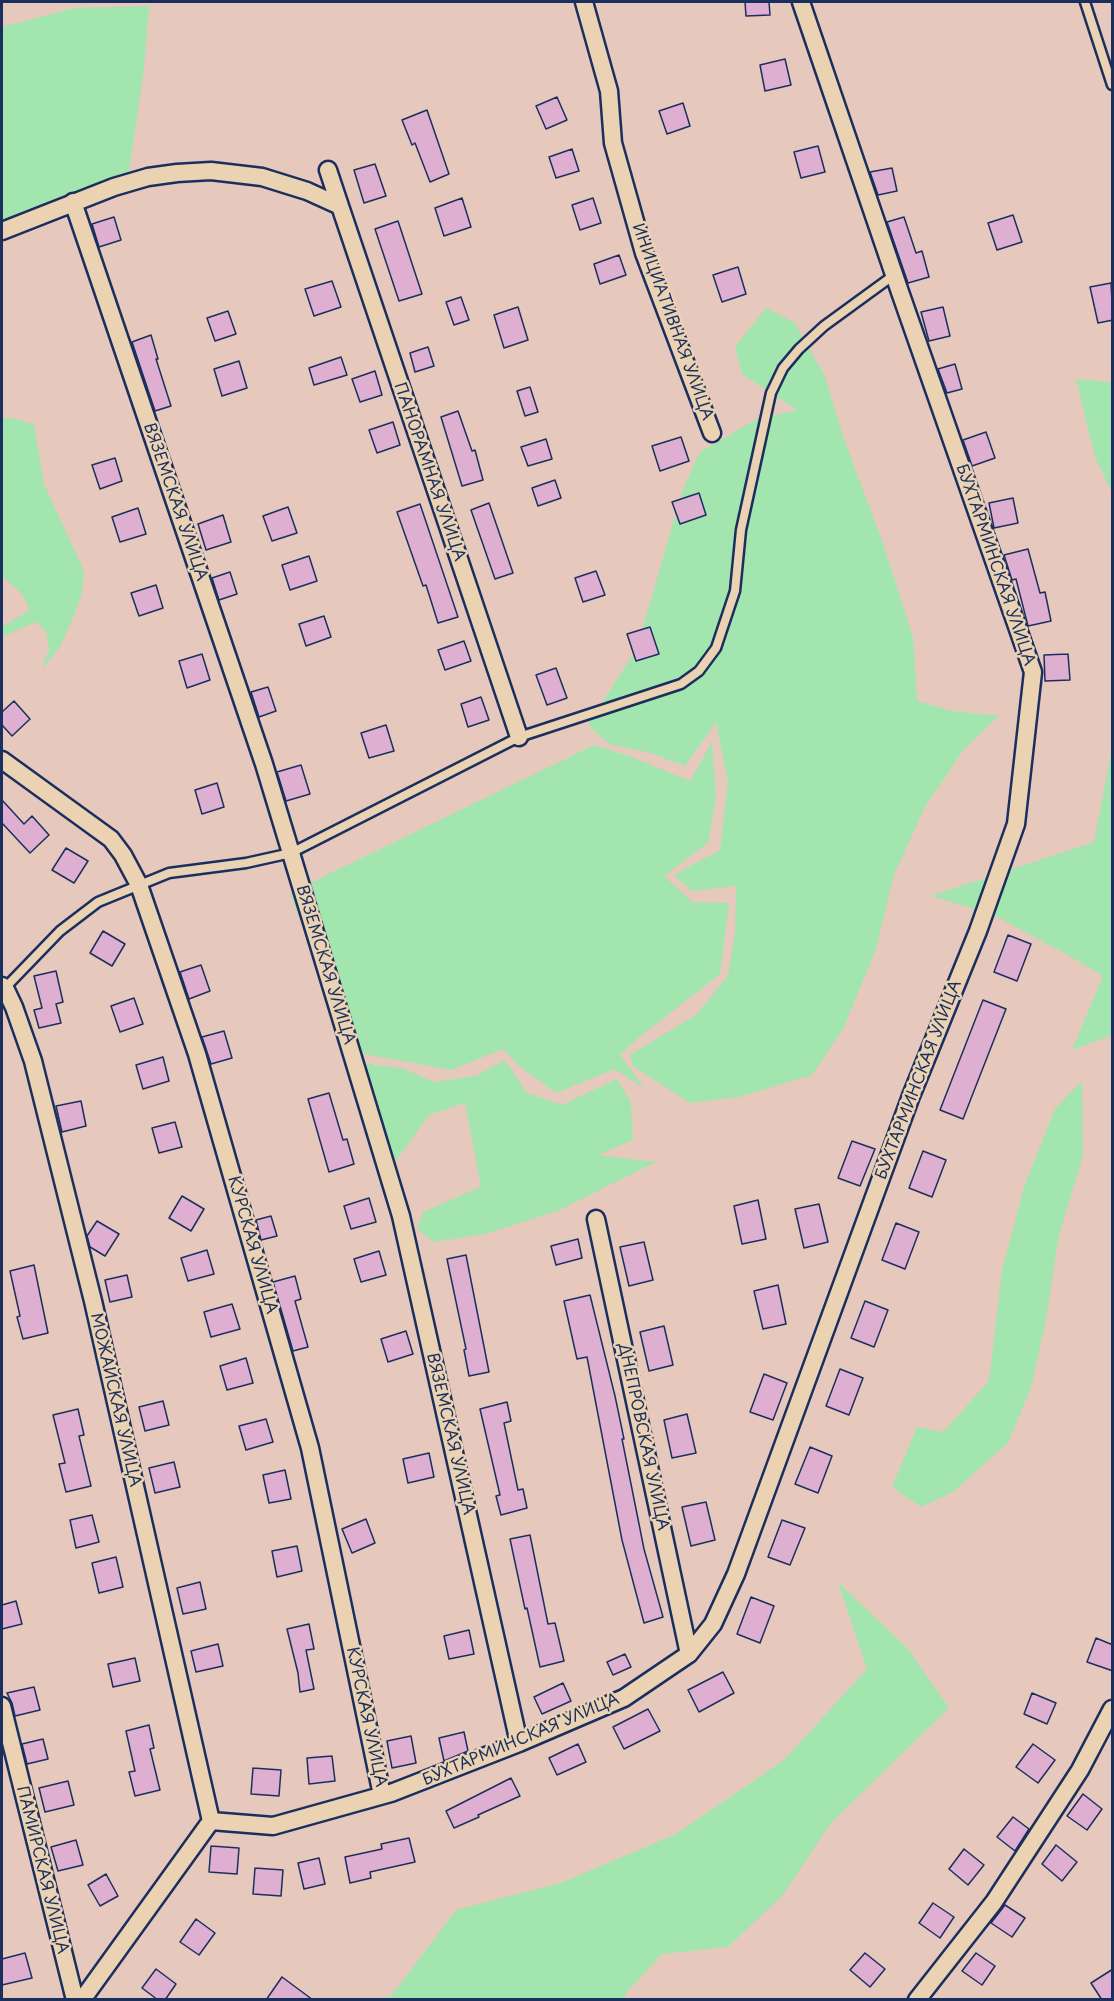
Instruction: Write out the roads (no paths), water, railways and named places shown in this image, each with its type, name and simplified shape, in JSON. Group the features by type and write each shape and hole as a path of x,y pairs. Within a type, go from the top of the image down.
{"street":[{"name":"ИНИЦИАТИВНАЯ УЛИЦА","path":"584,2 609,91 613,143 644,253 712,432"},
{"name":"БУХТАРМИНСКАЯ УЛИЦА","path":"211,1821 273,1826 382,1795 519,1743 624,1698 689,1654 713,1624 736,1574 911,1096 978,932 1016,824 1033,672 801,2"},
{"name":"ПАНОРАМНАЯ УЛИЦА","path":"328,170 519,737"},
{"path":"2,231 73,202 148,177 212,171 262,177 307,191 340,206"},
{"name":"ВЯЗЕМСКАЯ УЛИЦА","path":"73,202 264,764 401,1216 519,1743"},
{"name":"КУРСКАЯ УЛИЦА","path":"2,760 111,839 123,855 139,885 197,1054 310,1448 382,1795"},
{"name":"МОЖАЙСКАЯ УЛИЦА","path":"2,988 14,1007 33,1061 93,1302 211,1821"},
{"name":"ДНЕПРОВСКАЯ УЛИЦА","path":"596,1220 689,1654"},
{"name":"ПАМИРСКАЯ УЛИЦА","path":"2,1706 75,2000"},
{"path":"917,2000 994,1902 1080,1770 1113,1710"},
{"path":"82,2000 211,1821"}],"lane":[{"path":"1085,2 1113,85"},
{"path":"2,988 60,931 98,902 169,873 246,863 291,853 519,737 681,684 699,671 717,648 735,591 741,530 771,393 783,368 799,349 824,326 894,275"}]}
